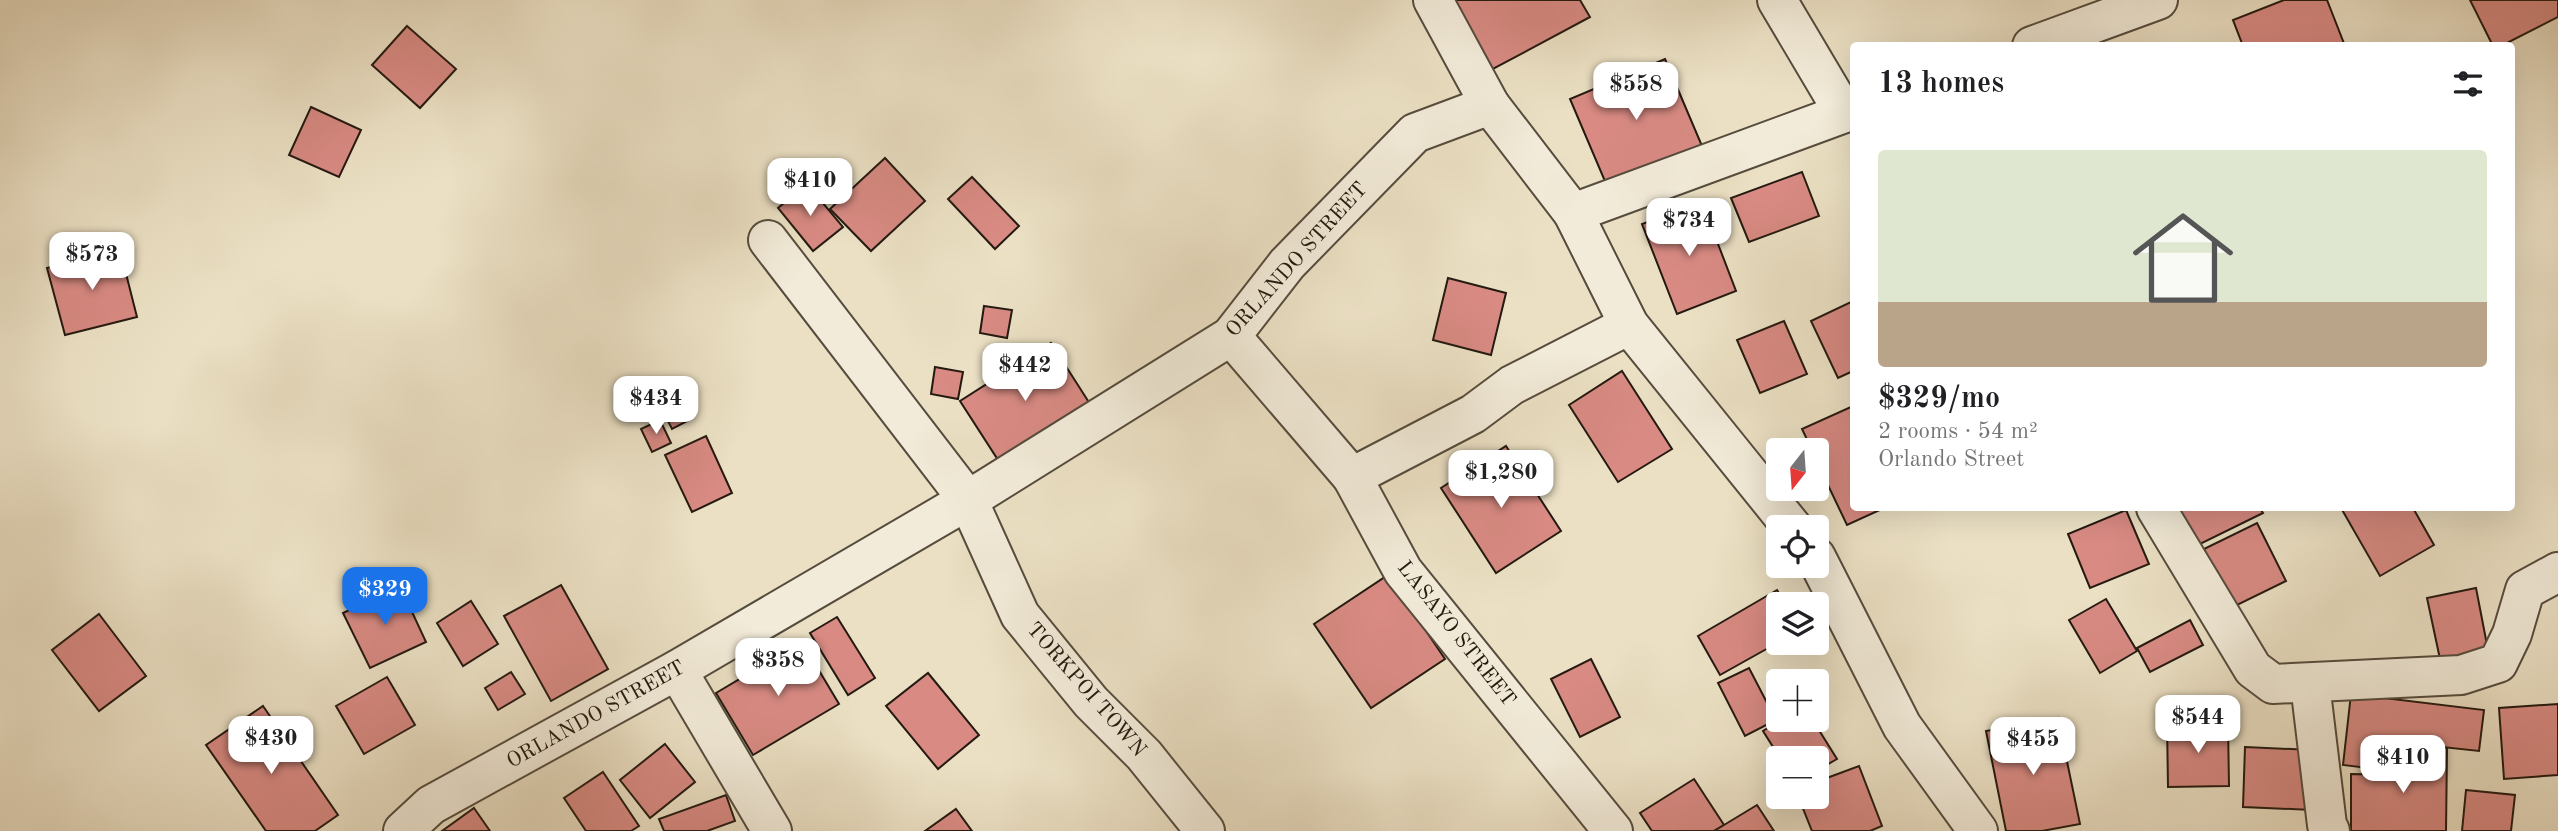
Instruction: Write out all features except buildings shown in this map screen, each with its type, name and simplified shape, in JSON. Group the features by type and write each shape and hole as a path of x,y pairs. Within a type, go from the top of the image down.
{"street":[{"path":"1433,0 1490,105 1573,213 1629,325 1782,515"},
{"path":"1573,213 1849,111 1777,0"},
{"path":"2043,42 2158,0"},
{"name":"ORLANDO STREET","path":"404,831 431,805 677,670 968,500 1231,336 1287,264 1415,133 1490,105"},
{"name":"TORKPOI TOWN","path":"768,240 968,500 1020,615 1091,702 1144,755 1205,831"},
{"path":"1352,477 1473,414 1512,384 1629,325"},
{"name":"LASAYO STREET","path":"1231,336 1352,477 1403,571 1613,831"},
{"path":"2158,511 2253,669 2273,684 2461,675 2498,663 2512,634 2525,590 2558,572"},
{"path":"1827,578 1902,726 1978,831"},
{"path":"677,670 772,831"},
{"path":"2310,684 2327,825 2330,831"}]}
